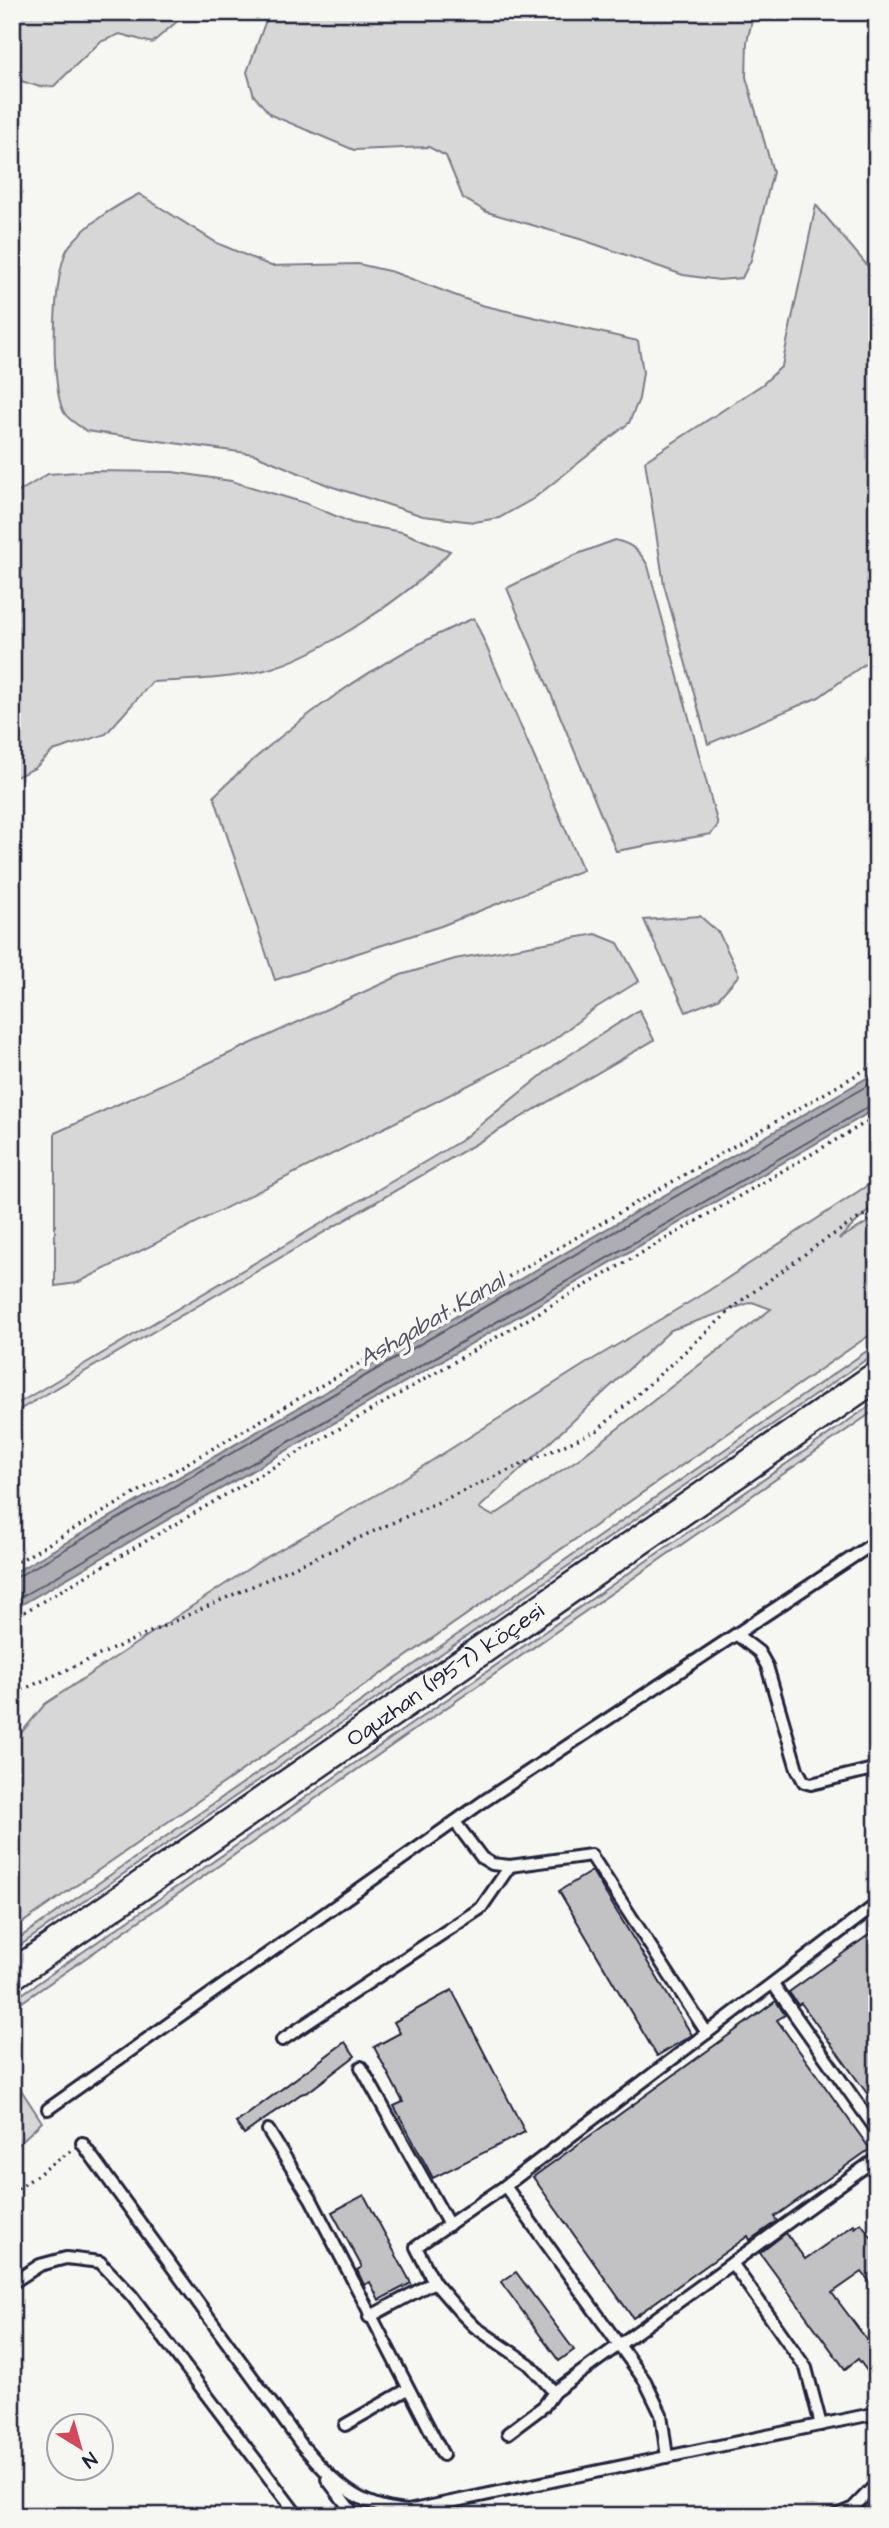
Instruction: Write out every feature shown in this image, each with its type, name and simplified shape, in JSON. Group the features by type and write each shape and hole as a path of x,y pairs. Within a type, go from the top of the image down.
{"main road":[{"name":"Oguzhan (1957) köçesi","path":"12,1975 877,1376"}],"lane":[{"path":"48,2109 455,1822 877,1541"},
{"path":"737,1634 759,1653 767,1666 797,1769 804,1782 811,1784 877,1768"},
{"path":"455,1822 482,1858 492,1864 510,1867 591,1855 707,2033"},
{"path":"282,2040 481,1908 510,1867"},
{"path":"554,2392 529,2364 475,2327 434,2282 416,2248 505,2186 877,1905"},
{"path":"773,1983 877,2131"},
{"path":"361,2067 449,2225"},
{"path":"268,2130 311,2199 369,2317 443,2455"},
{"path":"82,2143 355,2516"},
{"path":"508,2433 544,2406 554,2392 877,2158"},
{"path":"505,2186 656,2400 667,2457"},
{"path":"12,2283 40,2265 66,2258 100,2262 132,2296 298,2516"},
{"path":"732,2263 806,2368 821,2425"},
{"path":"369,2317 434,2282"},
{"path":"345,2425 408,2389"},
{"path":"301,2444 329,2476 358,2498 380,2509 408,2511 877,2413"},
{"path":"834,2516 853,2508 877,2483"}],"path":[{"path":"12,1565 877,1063"},
{"path":"12,1619 877,1116"},
{"path":"22,1690 598,1430 741,1301 821,1243 877,1208"},
{"path":"12,2193 82,2143"}],"shaded area":[{"path":"12,12 188,12 152,43 120,34 100,42 54,86 40,87 12,78"},
{"path":"269,12 754,12 747,42 746,77 773,172 751,260 742,278 719,280 683,275 583,240 487,212 463,198 446,156 429,147 354,150 271,115 254,96 247,72"},
{"path":"139,194 217,243 271,266 358,264 393,272 481,305 638,341 643,372 639,399 629,423 533,499 499,518 474,522 423,516 330,486 254,454 86,431 65,414 56,381 55,329 59,277 64,257 77,237 102,216"},
{"path":"816,205 877,277 877,655 819,697 708,744 664,585 645,461 763,384 782,366"},
{"path":"92,471 173,472 231,481 305,503 352,523 402,532 450,551 434,568 390,603 312,651 287,663 252,673 209,679 152,682 106,734 53,751 35,768 12,779 12,496 48,474"},
{"path":"615,540 635,549 648,566 718,825 711,834 616,851 507,588 575,555"},
{"path":"474,618 583,870 441,926 275,980 214,796 272,743 336,695 403,653"},
{"path":"700,916 719,933 739,975 718,999 686,1012 644,920"},
{"path":"596,934 618,943 639,981 594,1009 544,1047 77,1283 55,1286 55,1133 401,975 455,959"},
{"path":"639,1010 654,1040 12,1414 12,1407 460,1141 557,1063"},
{"path":"877,1179 877,1202 839,1239 877,1217 877,1330 12,1930 12,1744 45,1704 260,1561 390,1487 590,1361 708,1291","holes":["752,1302 771,1309 580,1458 493,1516 479,1508 671,1330"]},
{"path":"877,1344 877,1352 12,1951 12,1943"},
{"path":"877,1401 877,1409 12,2009 12,2001"},
{"path":"12,2076 42,2122 12,2150"}],"water":[{"path":"877,1072 877,1108 12,1610 12,1574"}],"building":[{"path":"592,1871 692,2035 657,2056 559,1891"},
{"path":"877,1929 877,2107 801,2003 798,2005 789,1992"},
{"path":"452,1990 525,2132 433,2178 394,2106 403,2102 374,2047 400,2033 394,2022"},
{"path":"776,2001 785,2015 777,2020 870,2149 774,2217 777,2221 750,2240 748,2236 633,2318 533,2177"},
{"path":"345,2042 355,2056 308,2092 301,2094 244,2134 236,2123"},
{"path":"364,2195 411,2283 379,2300 370,2282 364,2285 357,2270 362,2267 332,2212"},
{"path":"861,2223 877,2245 877,2291 862,2272 832,2293 873,2348 877,2357 877,2384 858,2359 845,2369 760,2253 786,2233 805,2259 854,2225 855,2228"},
{"path":"516,2272 574,2350 559,2361 501,2282"}],"water label":[{"name":"Ashgabat Kanal","path":"432,1320"}]}
